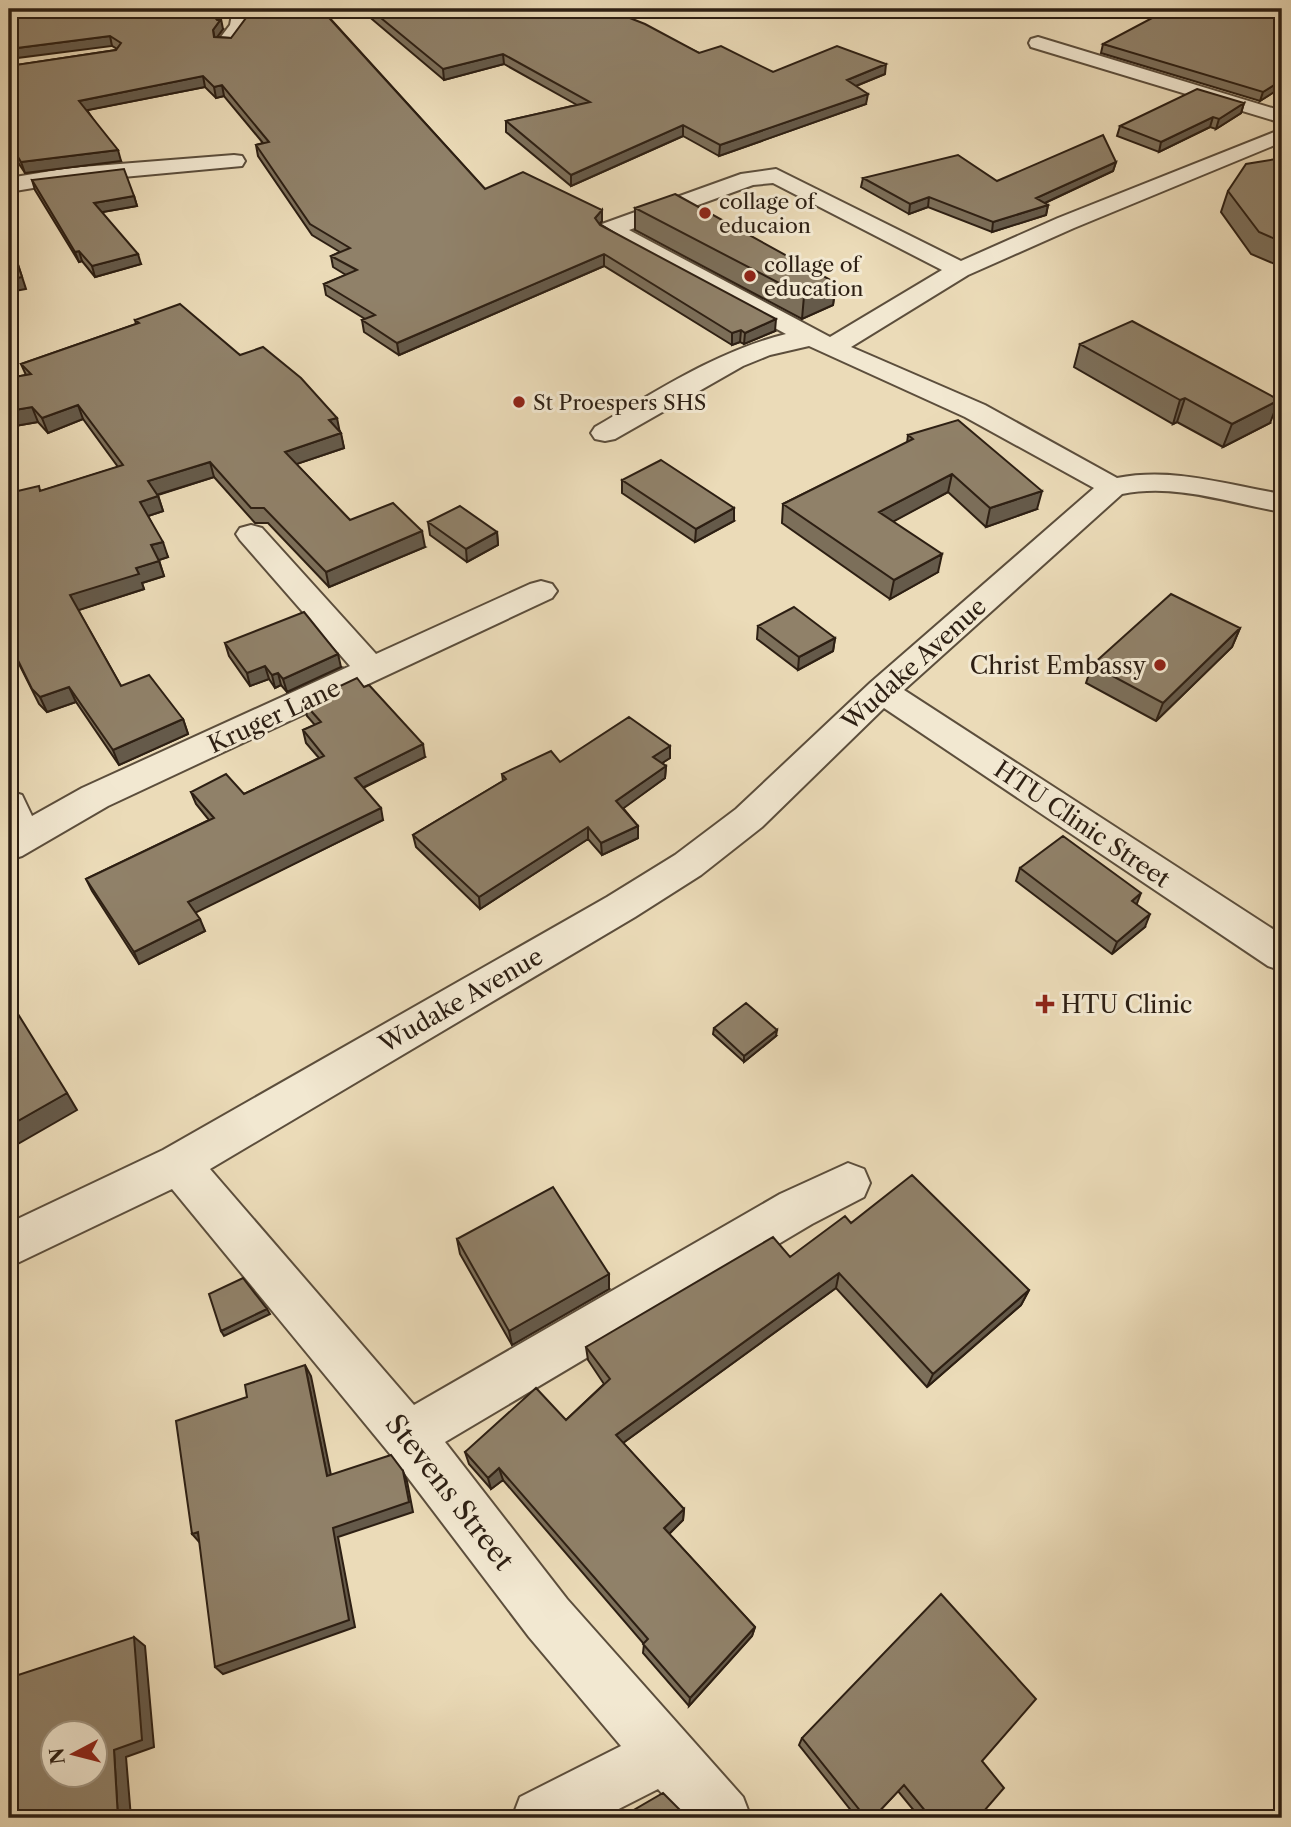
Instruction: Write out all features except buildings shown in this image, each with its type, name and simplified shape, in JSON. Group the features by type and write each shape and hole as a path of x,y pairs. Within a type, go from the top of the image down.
{"street":[{"path":"226,42 239,26 242,9"},
{"path":"1038,43 1282,117"},
{"path":"605,433 722,367 779,343 822,343 960,270 1066,223 1282,135"},
{"path":"9,185 69,175 234,160"},
{"path":"960,270 776,176 749,179 610,229 822,343 975,411 1113,487 1157,480 1181,482 1242,498 1282,503"},
{"name":"Wudake Avenue","path":"9,1245 179,1164 597,921 688,865 749,818 882,691 1113,487"},
{"path":"251,534 372,670"},
{"name":"Kruger Lane","path":"13,829 95,797 541,591"},
{"name":"HTU Clinic Street","path":"882,691 1282,955"},
{"name":"Stevens Street","path":"179,1164 408,1436 548,1618 722,1818"},
{"path":"408,1436 796,1209 848,1183"},
{"path":"541,1818 665,1754"}],"place":[{"name":"collage of educaion","path":"705,213"},
{"name":"collage of education","path":"750,276"},
{"name":"St Proespers SHS","path":"519,402"},
{"name":"Christ Embassy","path":"1160,665"},
{"name":"HTU Clinic","path":"1045,1004"}]}
